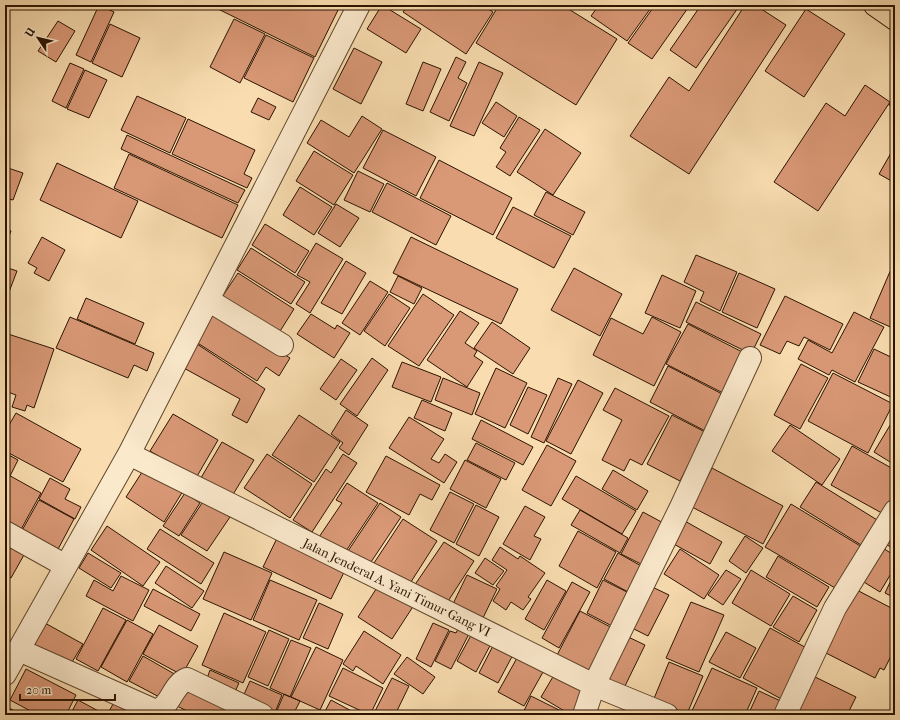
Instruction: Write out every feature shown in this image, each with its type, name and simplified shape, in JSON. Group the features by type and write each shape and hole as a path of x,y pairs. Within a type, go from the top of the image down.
{"highway":[{"path":"875,5 895,19"}],"street":[{"path":"5,674 129,454 359,5"},
{"path":"208,300 282,345"},
{"path":"584,715 594,685 681,507 750,358"},
{"name":"Jalan Jenderal A. Yani Timur Gang VI","path":"129,454 594,685 667,715"},
{"path":"784,715 835,608 895,511"},
{"path":"5,532 66,566"},
{"path":"19,650 156,711 164,707 174,690 183,680 187,679 262,715"}],"building":[{"path":"99,5 114,12 91,62 76,55"},
{"path":"210,5 338,5 340,6 315,57"},
{"path":"382,5 421,29 406,53 367,29"},
{"path":"408,5 482,5 493,12 466,54 403,12"},
{"path":"499,5 562,5 617,39 576,105 476,43"},
{"path":"599,5 653,5 627,41 591,16"},
{"path":"655,5 690,5 652,59 628,43"},
{"path":"740,5 696,68 670,50 699,8 696,6"},
{"path":"745,5 755,5 786,25 689,174 630,136 669,77 689,91"},
{"path":"806,9 845,34 804,97 765,71"},
{"path":"234,19 265,34 240,83 210,67"},
{"path":"58,21 75,31 56,62 38,51"},
{"path":"110,24 140,38 122,77 92,63"},
{"path":"266,35 314,58 293,102 244,78"},
{"path":"354,48 382,62 361,104 333,89"},
{"path":"456,57 466,62 458,78 467,83 449,121 430,112"},
{"path":"423,62 441,69 423,111 406,104"},
{"path":"479,62 503,73 474,136 450,126"},
{"path":"70,63 84,69 66,108 52,101"},
{"path":"85,70 107,80 89,118 67,109"},
{"path":"865,85 890,102 818,211 774,182 826,103 845,116"},
{"path":"137,96 186,118 170,153 121,130"},
{"path":"895,96 895,109 889,105"},
{"path":"258,98 276,107 269,120 251,112"},
{"path":"496,102 517,116 504,137 482,123"},
{"path":"362,116 382,129 354,173 307,143 321,120 349,137"},
{"path":"519,117 540,130 510,176 496,167 506,152 500,148"},
{"path":"188,119 255,150 244,174 252,178 247,188 172,154"},
{"path":"545,129 581,153 553,195 517,172"},
{"path":"383,130 436,157 416,196 363,168"},
{"path":"127,135 245,190 238,203 121,149"},
{"path":"895,146 895,183 879,174"},
{"path":"314,151 353,175 334,205 296,181"},
{"path":"129,154 238,205 222,238 114,188"},
{"path":"439,160 512,198 493,235 420,198"},
{"path":"57,163 138,201 121,238 40,200"},
{"path":"5,167 23,173 13,200 9,199 5,210"},
{"path":"358,171 384,184 370,212 344,200"},
{"path":"387,183 451,216 436,245 372,212"},
{"path":"300,187 332,207 314,235 283,215"},
{"path":"546,192 585,212 573,235 534,215"},
{"path":"336,204 359,218 340,247 318,233"},
{"path":"513,207 571,236 554,268 496,238"},
{"path":"265,224 309,251 295,273 252,245"},
{"path":"5,229 11,231 5,246"},
{"path":"42,237 65,250 49,281 34,273 37,268 28,263"},
{"path":"411,237 518,289 501,324 393,273"},
{"path":"316,243 343,259 310,313 296,304 310,282 297,275"},
{"path":"251,248 305,282 291,304 237,270"},
{"path":"696,255 737,272 720,311 700,301 704,292 684,282"},
{"path":"895,260 895,329 870,318"},
{"path":"346,261 366,273 342,314 321,303"},
{"path":"5,267 17,271 9,292 5,291"},
{"path":"574,268 622,294 600,336 551,310"},
{"path":"238,273 294,309 277,336 220,300"},
{"path":"739,273 775,289 757,328 722,312"},
{"path":"662,275 696,291 680,328 645,313"},
{"path":"398,276 422,288 414,304 390,292"},
{"path":"370,281 388,292 360,335 342,323"},
{"path":"389,294 410,308 385,346 364,331"},
{"path":"423,294 454,315 419,366 388,346"},
{"path":"785,296 843,324 830,350 804,337 799,346 787,341 780,354 760,345"},
{"path":"86,298 144,323 135,344 77,319"},
{"path":"696,302 761,334 751,354 686,322"},
{"path":"216,310 290,358 279,376 266,367 257,381 196,342"},
{"path":"460,311 479,323 465,343 477,351 474,356 483,362 467,387 427,360"},
{"path":"854,312 884,327 855,382 832,370 829,375 798,359 808,340 832,353"},
{"path":"311,314 335,329 337,325 350,333 334,358 297,334"},
{"path":"70,317 154,353 147,371 134,365 128,378 56,348"},
{"path":"652,317 681,332 654,386 593,355 611,318 643,334"},
{"path":"492,322 530,348 513,374 474,348"},
{"path":"688,324 748,355 727,395 666,364"},
{"path":"5,333 54,349 34,408 27,405 25,411 12,407 16,395 5,391"},
{"path":"197,344 265,389 247,423 232,415 240,399 182,367"},
{"path":"874,349 895,359 895,399 858,382"},
{"path":"372,358 388,370 357,416 340,404"},
{"path":"341,359 357,370 336,400 320,389"},
{"path":"402,362 441,377 431,402 392,387"},
{"path":"801,364 828,378 800,429 774,415"},
{"path":"668,366 728,397 709,433 650,402"},
{"path":"496,368 527,383 505,428 475,414"},
{"path":"833,373 893,404 868,453 808,421"},
{"path":"443,378 480,393 472,415 435,400"},
{"path":"558,378 572,384 544,443 531,437"},
{"path":"578,380 603,393 571,454 546,441"},
{"path":"528,387 547,395 528,434 510,425"},
{"path":"615,388 669,416 642,465 630,459 624,471 602,460 622,420 603,410"},
{"path":"422,400 452,413 445,431 414,418"},
{"path":"346,410 368,425 349,455 339,448 343,443 331,434"},
{"path":"16,413 81,449 63,482 5,451 5,432"},
{"path":"173,414 218,440 196,478 150,451"},
{"path":"299,415 340,442 314,482 272,455"},
{"path":"672,415 705,432 680,481 647,464"},
{"path":"409,417 444,439 431,459 439,463 445,454 457,462 444,483 389,448"},
{"path":"895,417 895,465 874,452"},
{"path":"481,420 533,447 523,465 472,439"},
{"path":"790,425 840,459 822,485 772,451"},
{"path":"222,442 254,460 229,501 198,483"},
{"path":"476,443 515,463 506,480 467,460"},
{"path":"547,445 576,461 551,506 522,490"},
{"path":"852,446 895,470 895,506 889,517 831,485"},
{"path":"5,453 18,460 10,476 5,473"},
{"path":"267,454 312,484 290,518 244,488"},
{"path":"343,454 357,463 312,532 293,520 326,469 331,473"},
{"path":"386,456 440,485 432,500 420,494 409,515 366,492"},
{"path":"465,460 501,479 486,508 450,489"},
{"path":"146,466 183,491 164,522 126,497"},
{"path":"712,468 783,506 763,544 692,507"},
{"path":"613,470 648,491 637,510 602,489"},
{"path":"5,473 41,493 19,533 5,526"},
{"path":"576,476 636,511 622,534 562,499"},
{"path":"50,478 70,489 65,499 81,507 75,519 39,499"},
{"path":"816,482 882,523 866,548 800,507"},
{"path":"347,483 378,503 344,554 319,537 342,503 336,500"},
{"path":"450,492 474,504 454,543 430,530"},
{"path":"185,493 200,503 179,536 163,526"},
{"path":"39,500 74,519 56,553 20,534"},
{"path":"204,500 230,517 207,551 181,535"},
{"path":"380,503 401,517 369,565 348,551"},
{"path":"791,504 867,550 842,592 765,547"},
{"path":"476,505 499,517 479,556 456,544"},
{"path":"525,506 545,517 534,536 541,539 530,560 503,544"},
{"path":"580,510 628,538 620,553 571,525"},
{"path":"643,512 667,525 645,566 621,554"},
{"path":"403,519 437,541 409,585 374,563"},
{"path":"683,520 722,542 710,564 670,542"},
{"path":"895,522 895,550 880,540"},
{"path":"107,526 160,562 143,586 91,550"},
{"path":"160,529 214,563 201,584 147,549"},
{"path":"578,531 616,552 597,588 559,566"},
{"path":"280,532 348,564 331,599 263,567"},
{"path":"5,534 29,546 11,578 5,575"},
{"path":"745,536 763,548 746,573 729,561"},
{"path":"444,542 474,561 443,609 412,589"},
{"path":"880,546 895,556 895,567 880,592 859,579"},
{"path":"500,547 518,559 520,556 545,573 528,597 531,599 523,610 511,602 506,610 493,601 500,589 496,586 507,570 492,560"},
{"path":"680,549 719,575 704,599 664,574"},
{"path":"224,552 272,573 251,620 203,599"},
{"path":"88,553 121,573 111,588 79,568"},
{"path":"618,553 643,567 630,593 604,579"},
{"path":"778,556 829,587 817,607 766,577"},
{"path":"485,558 504,571 493,585 475,573"},
{"path":"166,566 204,591 192,608 155,583"},
{"path":"726,570 741,579 723,605 708,595"},
{"path":"751,570 790,594 771,626 732,603"},
{"path":"895,572 895,598 885,593"},
{"path":"467,575 497,589 482,620 452,606"},
{"path":"121,576 149,590 133,621 86,596 94,580 113,591"},
{"path":"270,580 317,600 299,640 253,620"},
{"path":"547,580 566,591 544,630 525,619"},
{"path":"603,580 629,593 612,626 587,613"},
{"path":"572,582 590,592 559,648 542,638"},
{"path":"380,583 414,605 392,639 358,617"},
{"path":"646,584 669,595 648,636 626,625"},
{"path":"853,588 895,610 895,648 884,670 880,668 875,678 826,653 832,641 827,639"},
{"path":"153,589 200,614 191,631 144,606"},
{"path":"793,596 817,610 799,642 773,627"},
{"path":"691,602 724,615 699,672 666,658"},
{"path":"319,603 343,614 328,649 303,638"},
{"path":"103,608 126,620 98,671 76,659"},
{"path":"580,611 618,631 593,679 555,659"},
{"path":"224,613 266,632 243,683 202,665"},
{"path":"127,620 153,634 127,682 101,667"},
{"path":"43,622 83,644 69,667 29,645"},
{"path":"433,623 449,630 431,667 416,659"},
{"path":"461,623 472,628 451,669 435,661 450,631 456,633"},
{"path":"159,625 198,646 182,675 143,654"},
{"path":"770,628 812,651 785,701 743,678"},
{"path":"269,630 289,639 268,686 248,677"},
{"path":"474,630 493,640 476,672 457,661"},
{"path":"364,631 401,655 383,684 356,666 353,671 343,664"},
{"path":"726,632 756,648 740,678 709,662"},
{"path":"622,634 645,645 624,688 601,677"},
{"path":"497,638 516,649 498,683 479,673"},
{"path":"291,640 311,648 290,697 270,688"},
{"path":"316,647 343,660 320,710 291,697"},
{"path":"143,656 178,676 165,700 129,681"},
{"path":"407,657 435,677 423,694 394,674"},
{"path":"517,658 543,672 524,706 498,692"},
{"path":"669,662 703,676 687,714 653,701"},
{"path":"343,668 383,688 370,715 329,696"},
{"path":"712,668 757,688 745,715 690,715"},
{"path":"26,669 76,695 66,715 38,715 10,700"},
{"path":"210,670 239,683 233,696 205,684"},
{"path":"554,675 588,695 576,715 571,715 541,697"},
{"path":"811,675 856,697 847,715 791,715"},
{"path":"392,678 409,686 395,715 373,715"},
{"path":"250,681 282,695 274,715 241,701"},
{"path":"185,690 235,709 232,715 185,715 187,711 177,706"},
{"path":"759,691 787,704 781,715 748,715"},
{"path":"284,694 300,701 293,715 275,715"},
{"path":"118,695 152,715 107,715"},
{"path":"531,696 569,715 522,715"},
{"path":"78,700 104,714 70,715"},
{"path":"331,700 359,715 323,715"},
{"path":"5,706 23,715 5,715"}]}
